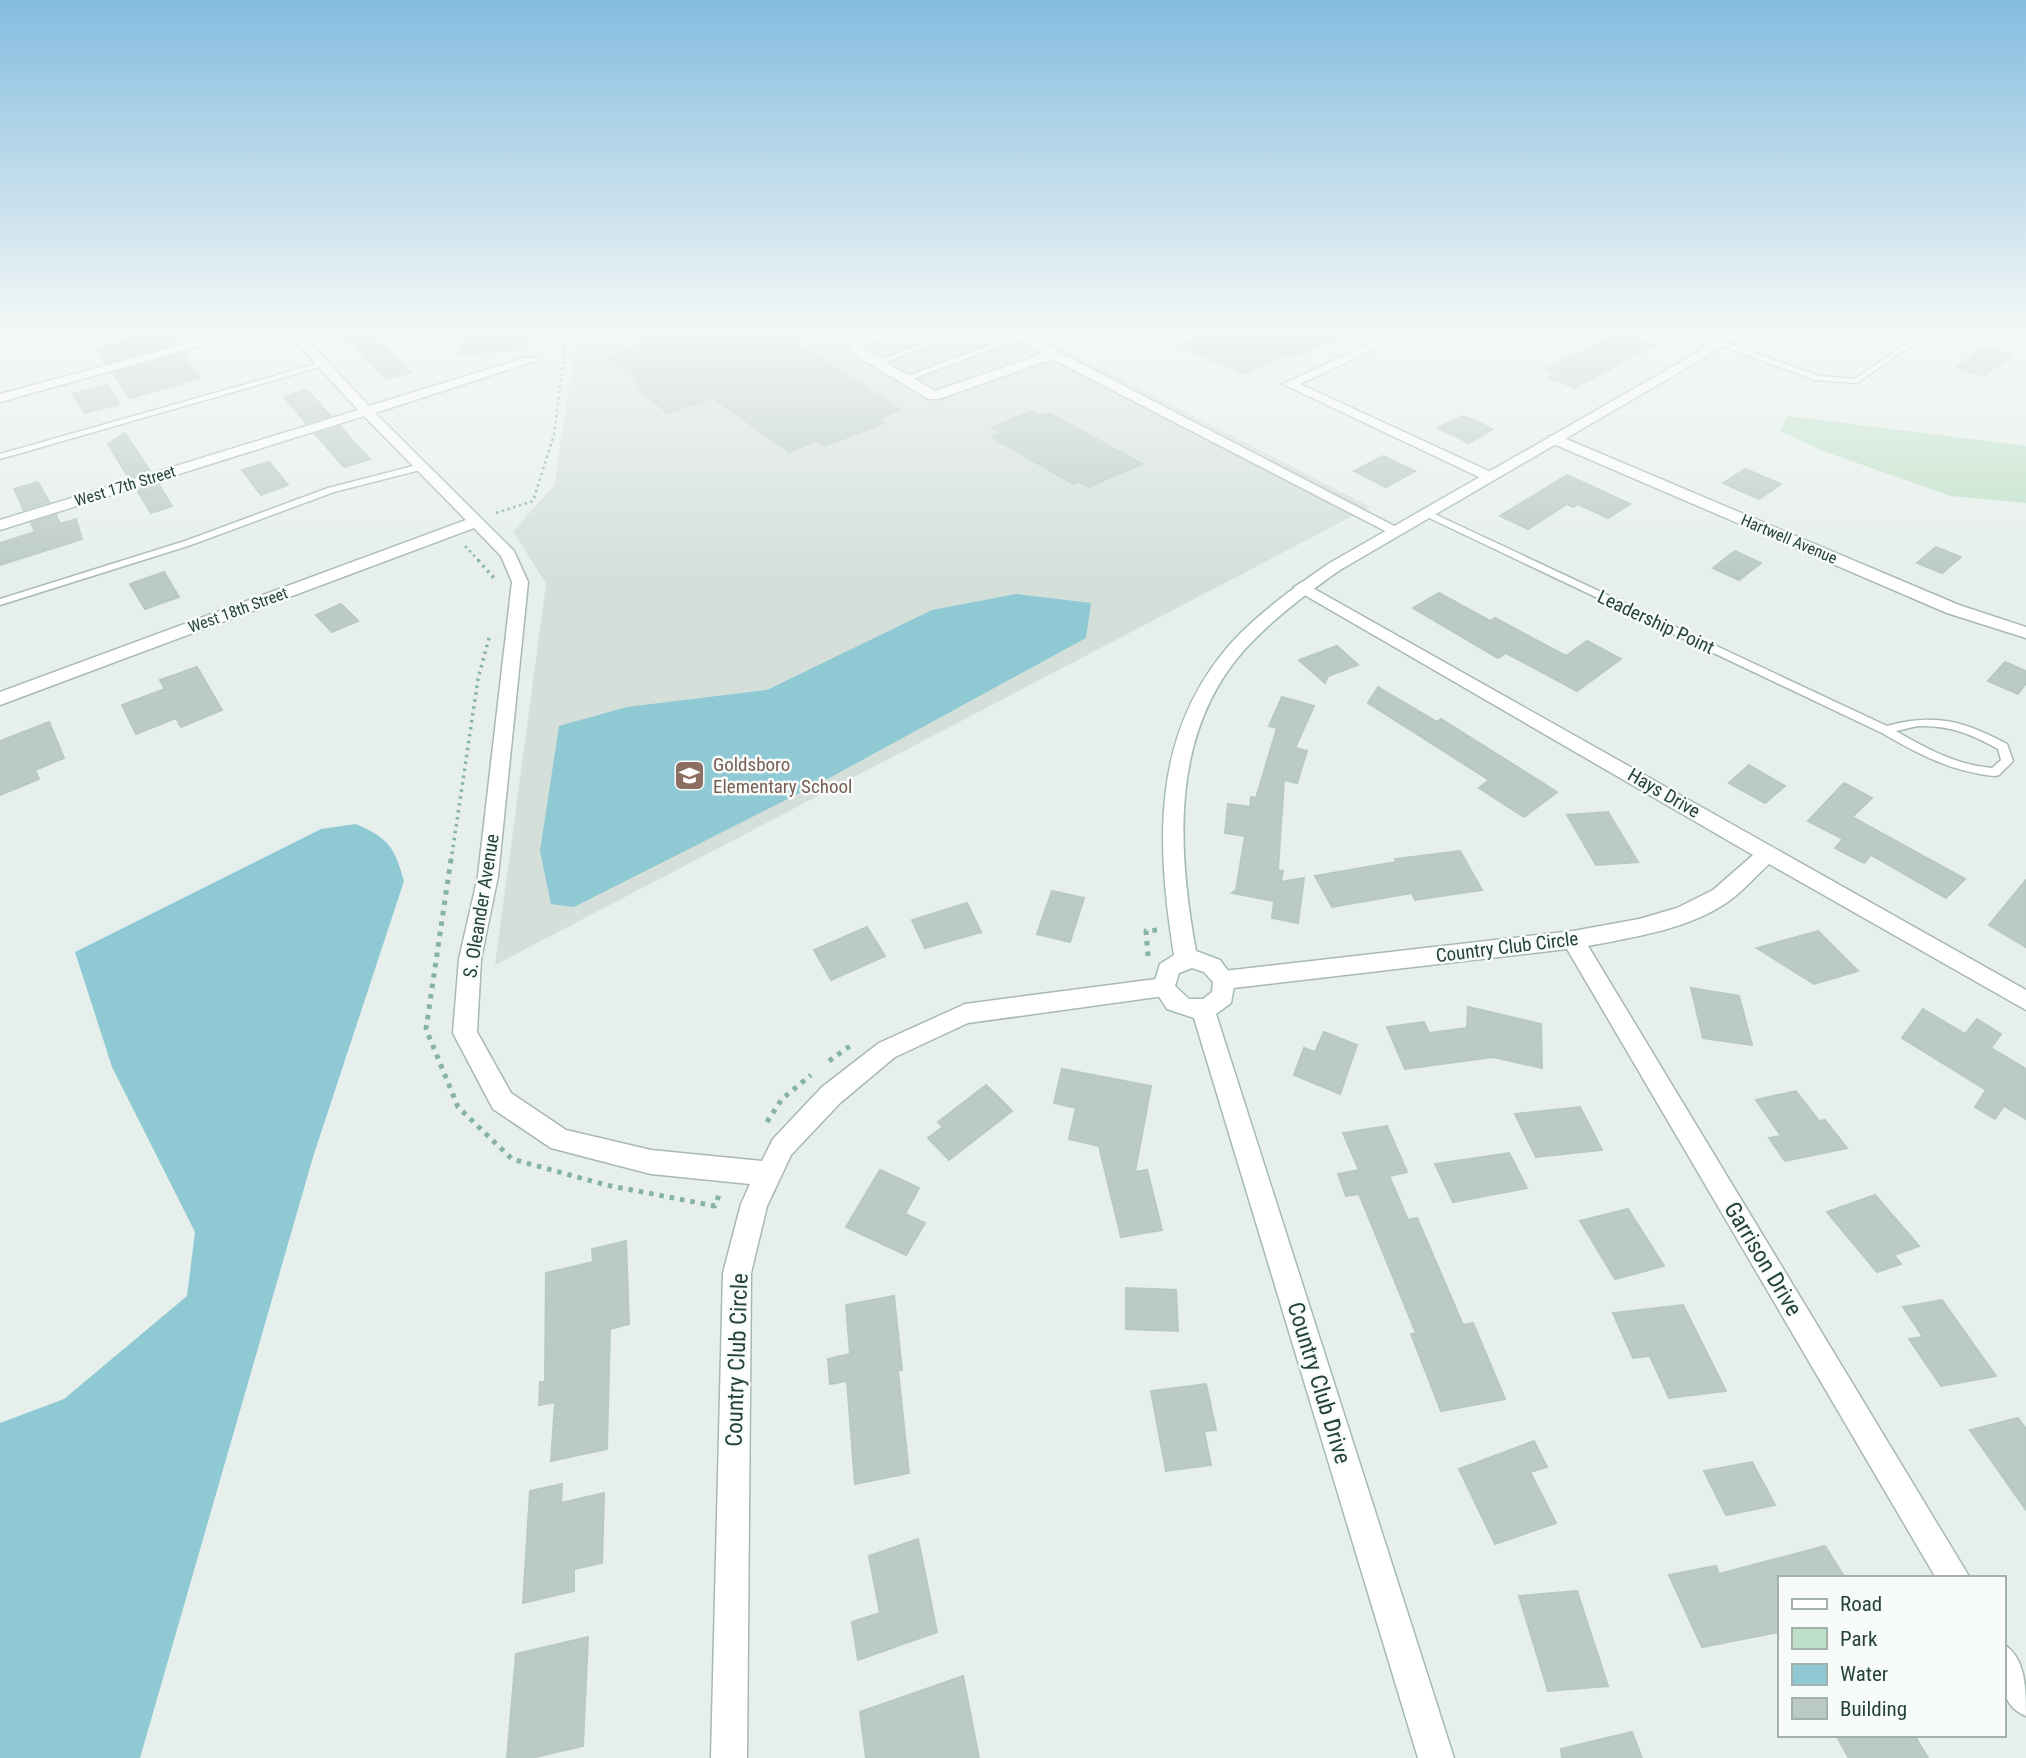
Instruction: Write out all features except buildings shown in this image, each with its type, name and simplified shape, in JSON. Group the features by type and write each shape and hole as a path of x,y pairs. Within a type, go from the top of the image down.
{"street":[{"name":"West 17th Street","path":"0,525 356,414"},
{"name":"S. Oleander Avenue","path":"369,414 508,554 520,583 488,876 470,959 465,1033 502,1101 560,1140 651,1162 727,1172 768,1174"},
{"path":"1169,414 1396,531"},
{"path":"1353,414 1488,477"},
{"path":"1186,960 1173,900 1170,828 1176,770 1188,730 1212,679 1245,636 1302,587 1599,414"},
{"name":"Hartwell Avenue","path":"1555,439 1953,609 2026,633"},
{"name":"West 18th Street","path":"0,699 480,526"},
{"name":"Hays Drive","path":"1302,587 2026,1001"},
{"name":"Country Club Circle","path":"1224,980 1573,940 1639,928 1684,914 1721,896 1768,853"},
{"name":"Garrison Drive","path":"1573,940 1953,1576"},
{"path":"1186,960 1212,965 1224,980 1223,996 1217,1003 1203,1009 1179,1005 1171,1000 1164,987 1168,969 1186,960"},
{"name":"Country Club Circle","path":"730,1758 737,1273 754,1204 782,1147 831,1094 887,1050 965,1014 1164,987"},
{"name":"Country Club Drive","path":"1203,1009 1436,1758"},
{"path":"2005,1664 2026,1699"}],"lane":[{"path":"0,457 151,414"},
{"path":"0,602 188,543 331,491 421,467"},
{"name":"Leadership Point","path":"1426,513 1886,730 1933,757 1970,771 1996,772 2007,761 2003,747 1977,732 1940,720 1886,730"}],"path":[{"path":"503,587 457,538 480,526 500,524 491,515 533,501 554,435 557,414"},
{"path":"492,626 478,679 426,1029 457,1107 512,1159 607,1185 715,1206 727,1172"},
{"path":"1146,962 1149,954 1146,931 1161,930"},
{"path":"823,1066 855,1044"},
{"path":"763,1128 782,1099 813,1074"}],"shaded area":[{"name":"Goldsboro Elementary School","path":"565,414 1189,414 1370,507 495,965 546,584 513,531 554,486"}],"green space":[{"path":"1788,416 2026,446 2026,503 1951,496 1823,451 1780,431"}],"water":[{"path":"1016,594 1091,603 1086,638 833,776 574,907 551,904 540,851 559,726 627,707 767,690 932,610"},
{"path":"356,824 376,834 389,845 404,881 313,1157 140,1758 0,1758 0,1423 64,1399 187,1296 195,1232 112,1067 75,952 321,829"}],"place":[{"name":"Goldsboro Elementary School","path":"690,775"}]}
